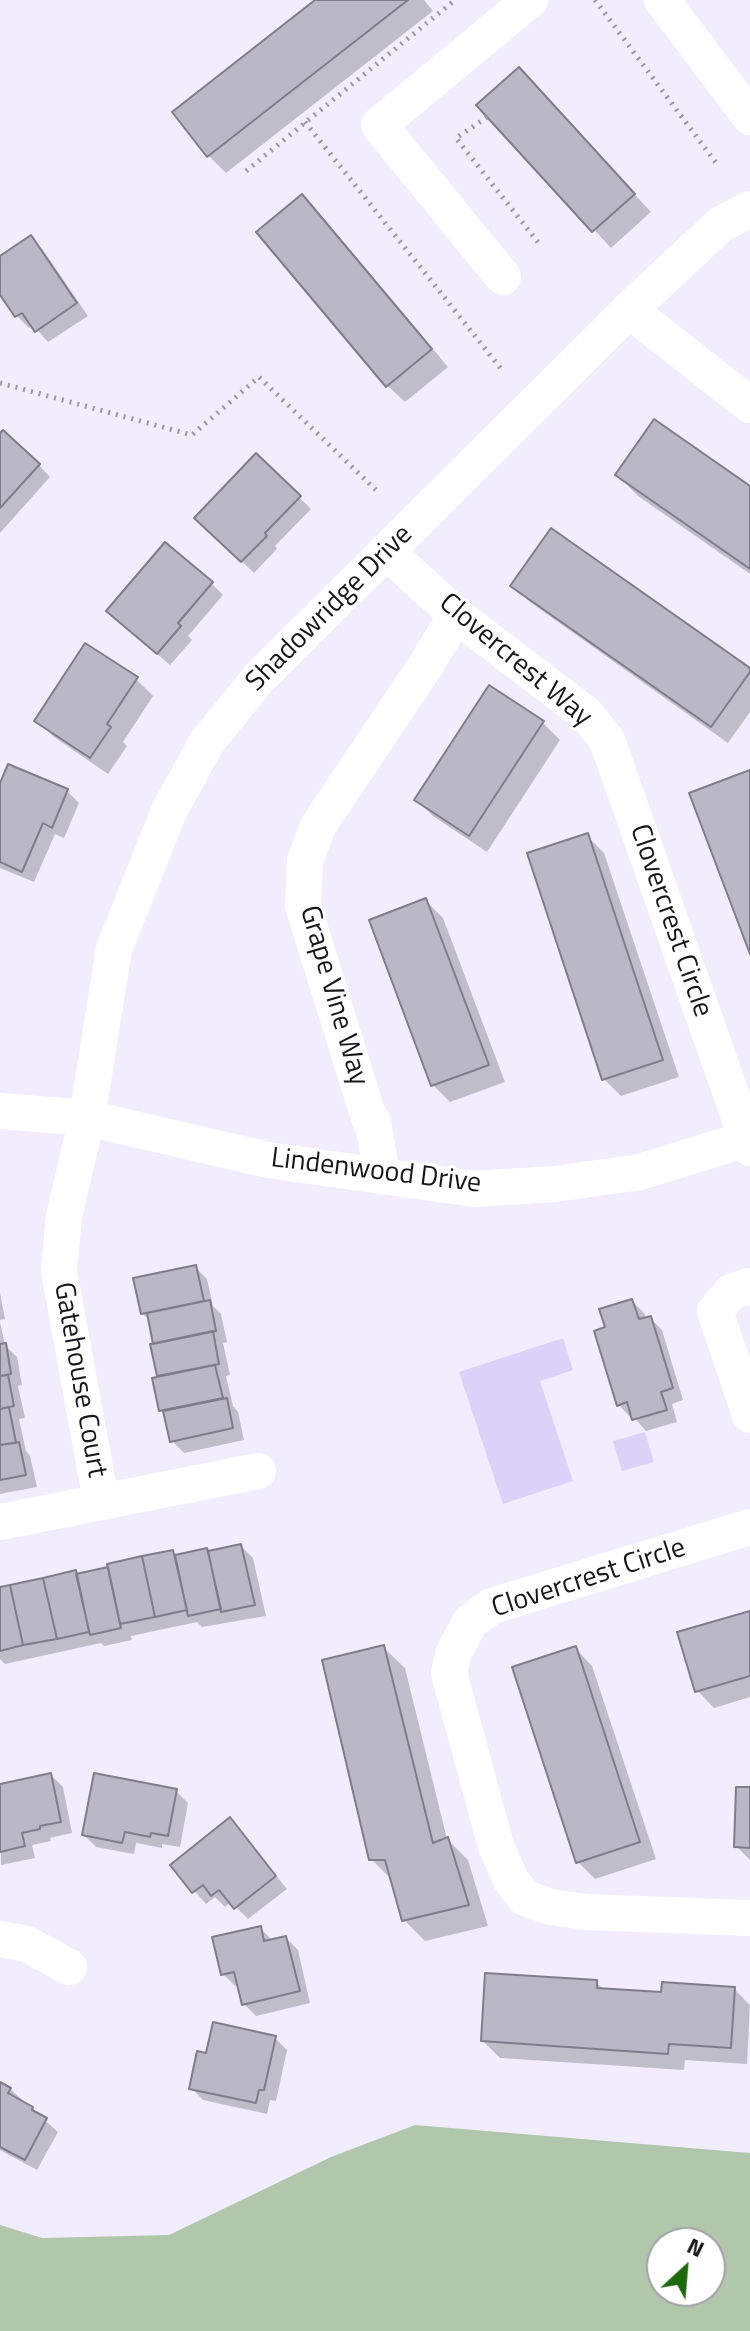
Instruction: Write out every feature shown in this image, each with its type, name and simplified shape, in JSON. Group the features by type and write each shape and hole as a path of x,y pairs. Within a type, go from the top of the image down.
{"street":[{"path":"503,277 379,125 530,0"},
{"path":"662,0 750,117"},
{"name":"Shadowridge Drive","path":"87,1118 114,949 169,811 207,742 258,679 629,310 720,225 750,209"},
{"path":"629,310 750,405"},
{"name":"Clovercrest Way","path":"386,551 456,615 586,714 607,740 623,784"},
{"name":"Grape Vine Way","path":"382,1177 373,1122 370,1121 303,906 305,861 318,826 456,615"},
{"name":"Clovercrest Circle","path":"623,784 749,1142"},
{"name":"Lindenwood Drive","path":"0,1111 87,1118 268,1160 474,1189 555,1184 640,1172 749,1142"},
{"name":"Gatehouse Court","path":"87,1118 64,1216 59,1271 101,1501"},
{"path":"750,1286 731,1292 715,1311 750,1415"},
{"name":"Gatehouse Court","path":"0,1522 258,1471"},
{"name":"Clovercrest Circle","path":"750,1527 492,1606 470,1622 454,1652 449,1673 496,1846 511,1880 525,1898 551,1907 586,1912 750,1918"},
{"path":"0,1939 27,1944 69,1967"}],"path":[{"path":"246,171 455,0"},
{"path":"595,0 719,167"},
{"path":"487,117 456,138 541,246"},
{"path":"305,122 502,370"},
{"path":"0,383 192,435 259,377 377,491"}],"green space":[{"path":"415,2125 750,2153 750,2331 0,2331 0,2225 42,2238 169,2235 331,2157"}],"shaded area":[{"path":"563,1338 573,1370 540,1381 573,1481 503,1504 459,1372"},
{"path":"645,1432 654,1462 622,1471 613,1441"}],"building":[{"path":"315,0 408,0 207,157 172,112"},
{"path":"519,67 635,194 592,232 476,105"},
{"path":"302,194 432,349 386,387 256,232"},
{"path":"31,235 77,303 35,332 22,313 15,317 0,295 0,256"},
{"path":"654,419 750,486 750,569 615,475"},
{"path":"3,430 40,464 0,508 0,433"},
{"path":"256,453 301,496 241,562 194,518"},
{"path":"551,528 750,668 711,727 510,586"},
{"path":"165,542 213,582 178,623 181,626 157,654 106,611"},
{"path":"85,643 138,677 107,724 111,727 90,758 34,721"},
{"path":"489,685 544,721 469,836 414,800"},
{"path":"8,764 68,789 52,828 43,823 22,872 0,862 0,783"},
{"path":"750,770 750,954 689,793"},
{"path":"588,833 663,1060 602,1080 527,853"},
{"path":"426,898 489,1065 431,1086 369,920"},
{"path":"196,1265 204,1301 141,1314 133,1278"},
{"path":"632,1299 639,1319 651,1316 673,1388 661,1392 667,1410 632,1420 627,1402 617,1406 594,1331 605,1327 599,1309"},
{"path":"210,1300 216,1331 153,1344 147,1313"},
{"path":"213,1331 219,1364 157,1376 150,1344"},
{"path":"6,1343 11,1374 0,1376 0,1344"},
{"path":"215,1365 223,1398 159,1411 152,1378"},
{"path":"8,1375 14,1406 0,1409 0,1376"},
{"path":"227,1398 233,1428 170,1442 163,1411"},
{"path":"9,1407 16,1443 0,1445 0,1409"},
{"path":"19,1442 26,1475 0,1480 0,1445"},
{"path":"241,1544 255,1605 221,1612 208,1551"},
{"path":"207,1548 221,1609 188,1616 175,1555"},
{"path":"173,1550 187,1610 155,1617 142,1556"},
{"path":"142,1556 155,1617 120,1624 107,1564"},
{"path":"108,1567 121,1628 90,1635 76,1574"},
{"path":"76,1570 89,1632 57,1639 43,1578"},
{"path":"43,1578 57,1639 23,1645 10,1585"},
{"path":"10,1585 23,1645 0,1651 0,1587"},
{"path":"750,1611 750,1676 695,1692 677,1632"},
{"path":"384,1645 433,1843 448,1837 469,1905 402,1921 385,1860 369,1860 322,1660"},
{"path":"576,1646 640,1842 576,1863 512,1667"},
{"path":"51,1773 61,1822 22,1833 25,1846 0,1852 0,1784"},
{"path":"94,1773 177,1789 168,1836 151,1833 150,1837 125,1832 122,1843 82,1835"},
{"path":"736,1787 750,1787 750,1848 734,1847"},
{"path":"230,1817 276,1876 234,1909 219,1890 211,1896 203,1885 192,1893 170,1865"},
{"path":"261,1926 264,1941 286,1936 300,1991 242,2005 234,1972 221,1975 212,1937"},
{"path":"485,1973 597,1980 597,1988 661,1992 662,1982 735,1987 731,2048 669,2044 668,2054 481,2041"},
{"path":"213,2022 276,2036 264,2090 259,2090 256,2103 189,2089 197,2051 206,2053"},
{"path":"0,2082 11,2088 8,2093 47,2118 25,2160 0,2147"}]}
